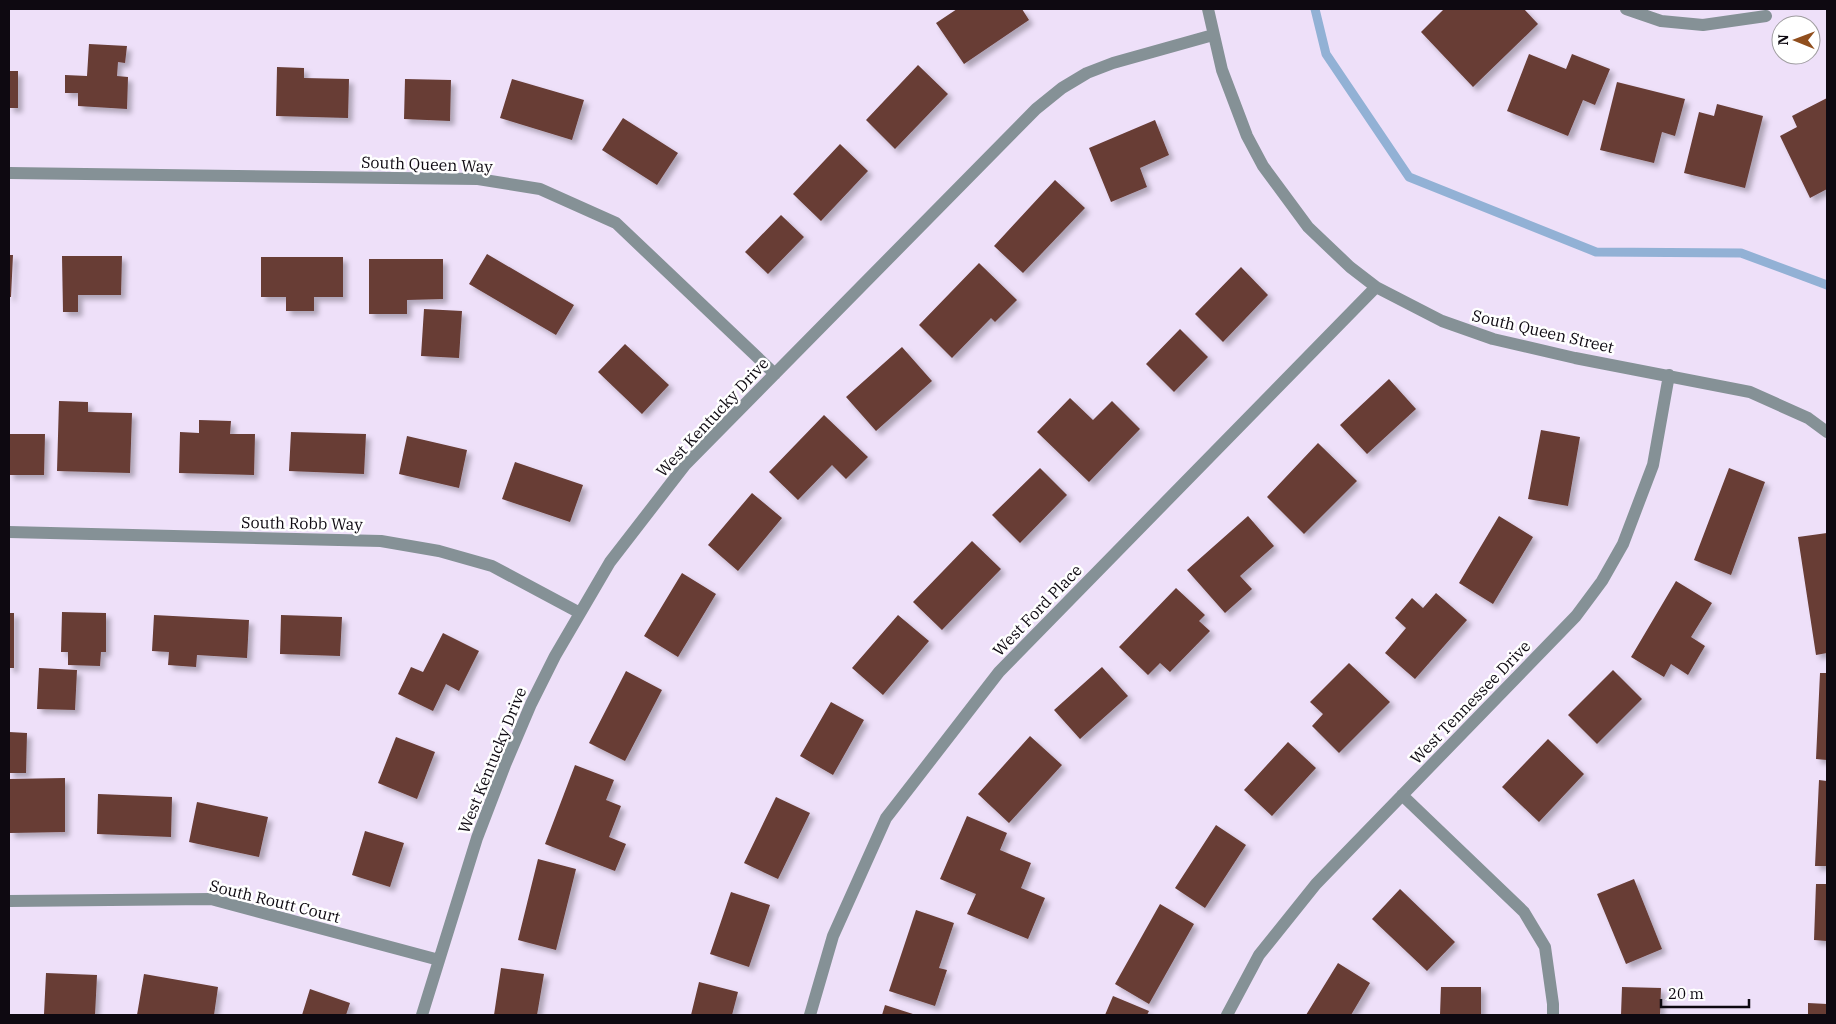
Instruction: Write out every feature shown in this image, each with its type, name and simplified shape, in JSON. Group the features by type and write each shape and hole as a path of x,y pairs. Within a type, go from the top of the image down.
{"street":[{"path":"1208,9 1213,35"},
{"path":"1626,9 1661,21 1704,25 1766,16"},
{"name":"South Queen Street","path":"1213,35 1222,70 1233,101 1247,136 1263,166 1308,227 1350,267 1376,287 1434,317 1494,339 1575,358 1750,392 1808,418 1827,432"},
{"name":"West Kentucky Drive","path":"422,1015 477,838 531,704 555,656 610,562 685,465 1036,109 1062,88 1087,73 1113,63 1213,35"},
{"name":"South Queen Way","path":"9,173 478,179 540,188 616,223 775,374"},
{"name":"West Ford Place","path":"810,1015 833,936 886,818 998,672 1376,287"},
{"name":"West Tennessee Drive","path":"1227,1015 1259,955 1316,884 1576,616 1602,581 1623,544 1653,465 1669,375"},
{"name":"South Robb Way","path":"9,532 381,541 439,551 492,566 580,613"},
{"path":"1402,795 1524,912 1545,947 1553,1015"},
{"name":"South Routt Court","path":"9,901 211,899 439,960"}],"building":[{"path":"957,9 1022,9 1029,20 964,64 936,23"},
{"path":"1444,9 1524,9 1538,24 1473,87 1421,32"},
{"path":"89,44 127,46 125,63 118,62 117,76 128,77 127,109 78,106 78,93 65,93 65,75 87,76"},
{"path":"1529,54 1566,69 1572,54 1610,69 1595,105 1583,100 1568,136 1507,111"},
{"path":"918,65 948,94 895,149 866,120"},
{"path":"277,67 304,68 304,78 349,79 348,118 276,116"},
{"path":"9,71 18,71 18,108 9,108"},
{"path":"405,79 451,80 450,121 404,119"},
{"path":"512,79 584,100 572,140 500,118"},
{"path":"1617,82 1685,99 1675,136 1662,132 1654,163 1600,150"},
{"path":"1827,98 1827,189 1810,198 1780,136 1797,127 1792,116"},
{"path":"1717,104 1763,116 1745,188 1684,173 1699,112 1714,116"},
{"path":"623,118 678,153 657,185 602,150"},
{"path":"1155,120 1169,155 1140,168 1147,187 1111,202 1089,148"},
{"path":"840,144 868,171 821,221 793,194"},
{"path":"1055,180 1085,208 1023,273 994,246"},
{"path":"781,215 804,237 768,274 745,252"},
{"path":"487,254 574,305 556,335 469,284"},
{"path":"9,255 13,255 11,297 9,297"},
{"path":"62,256 122,256 121,295 78,295 78,312 63,312"},
{"path":"261,257 343,257 343,297 314,297 314,311 286,311 286,297 261,297"},
{"path":"369,259 443,259 443,299 407,300 407,314 369,314"},
{"path":"979,263 1017,300 995,322 991,318 952,358 919,325"},
{"path":"1241,267 1268,295 1223,342 1195,314"},
{"path":"424,309 462,311 459,358 421,356"},
{"path":"1180,329 1208,357 1174,392 1146,364"},
{"path":"625,344 669,385 642,414 598,372"},
{"path":"902,347 932,381 876,431 846,397"},
{"path":"1389,379 1416,409 1367,454 1340,425"},
{"path":"1070,398 1093,420 1112,401 1140,429 1089,482 1037,432"},
{"path":"59,401 88,402 88,412 132,413 130,473 57,471"},
{"path":"824,415 868,457 846,479 832,465 798,500 769,472"},
{"path":"199,420 231,421 230,434 255,434 254,475 179,473 180,432 199,433"},
{"path":"1541,430 1580,437 1568,506 1528,499"},
{"path":"291,432 366,434 364,474 289,471"},
{"path":"9,434 45,434 44,475 9,475"},
{"path":"407,436 467,450 459,488 399,474"},
{"path":"1318,443 1357,481 1304,534 1267,497"},
{"path":"515,462 583,485 570,522 502,499"},
{"path":"1040,468 1067,495 1020,543 992,515"},
{"path":"1729,468 1765,482 1731,575 1694,560"},
{"path":"752,493 782,518 738,571 708,545"},
{"path":"1248,516 1274,546 1240,576 1252,589 1225,613 1187,570"},
{"path":"1499,516 1533,537 1493,604 1459,583"},
{"path":"1827,533 1827,653 1816,655 1798,537"},
{"path":"972,541 1001,569 942,630 913,602"},
{"path":"682,573 716,594 678,657 644,636"},
{"path":"1676,581 1712,603 1691,637 1705,646 1688,675 1671,664 1664,677 1631,657"},
{"path":"1176,588 1205,615 1199,621 1210,631 1170,672 1160,663 1148,675 1119,647"},
{"path":"1436,593 1467,620 1415,679 1385,653 1406,628 1395,618 1412,598 1423,608"},
{"path":"62,612 106,613 106,652 101,652 100,666 68,665 68,652 61,652"},
{"path":"9,613 14,613 14,668 9,668"},
{"path":"154,615 249,620 247,658 197,655 196,667 168,665 169,652 152,651"},
{"path":"281,615 342,617 340,656 280,654"},
{"path":"898,615 929,641 883,695 852,668"},
{"path":"443,633 479,651 459,691 446,684 433,711 398,694 411,667 423,672"},
{"path":"1349,663 1390,702 1339,753 1312,726 1323,714 1310,702"},
{"path":"1102,667 1128,696 1080,739 1054,710"},
{"path":"39,668 77,670 75,710 37,709"},
{"path":"1613,670 1642,699 1597,744 1568,715"},
{"path":"626,671 662,690 625,761 589,743"},
{"path":"1820,673 1827,673 1827,760 1816,759"},
{"path":"831,702 864,720 833,775 800,756"},
{"path":"9,732 27,733 26,773 9,773"},
{"path":"1030,736 1062,765 1009,823 978,794"},
{"path":"396,737 435,752 417,799 378,783"},
{"path":"1548,739 1584,774 1539,822 1502,787"},
{"path":"1288,742 1316,768 1272,816 1244,790"},
{"path":"575,765 614,780 606,800 621,806 609,837 626,844 615,871 545,844"},
{"path":"65,778 65,832 10,833 10,779"},
{"path":"1819,780 1827,781 1827,866 1815,866"},
{"path":"98,794 172,797 171,837 97,834"},
{"path":"776,797 810,813 778,879 744,863"},
{"path":"197,802 268,817 259,857 189,842"},
{"path":"967,816 1007,833 1000,850 1031,863 1021,888 1045,898 1028,939 967,914 976,894 940,879"},
{"path":"1216,825 1246,845 1205,908 1175,888"},
{"path":"365,831 404,843 390,887 352,875"},
{"path":"538,859 576,869 556,950 518,940"},
{"path":"1634,879 1662,949 1626,964 1597,894"},
{"path":"1816,884 1827,884 1827,941 1814,940"},
{"path":"1400,889 1455,942 1427,971 1372,919"},
{"path":"731,892 770,905 749,967 710,954"},
{"path":"1160,904 1194,924 1149,1004 1115,984"},
{"path":"916,910 954,923 939,968 947,970 935,1006 889,991"},
{"path":"1338,963 1370,983 1351,1015 1306,1015"},
{"path":"501,968 544,974 537,1015 494,1015"},
{"path":"46,973 97,975 95,1015 44,1014"},
{"path":"144,974 218,987 214,1015 137,1015"},
{"path":"699,982 738,992 732,1015 691,1015"},
{"path":"1441,987 1481,987 1481,1015 1440,1015"},
{"path":"1622,987 1661,988 1660,1015 1621,1015"},
{"path":"310,989 350,1003 346,1015 302,1015"},
{"path":"1113,996 1149,1011 1147,1015 1105,1015"},
{"path":"1808,1003 1827,1004 1827,1015 1808,1015"},
{"path":"885,1005 916,1015 882,1015"}],"waterway":[{"path":"1315,9 1326,54 1409,177 1596,252 1741,253 1827,285"}]}
